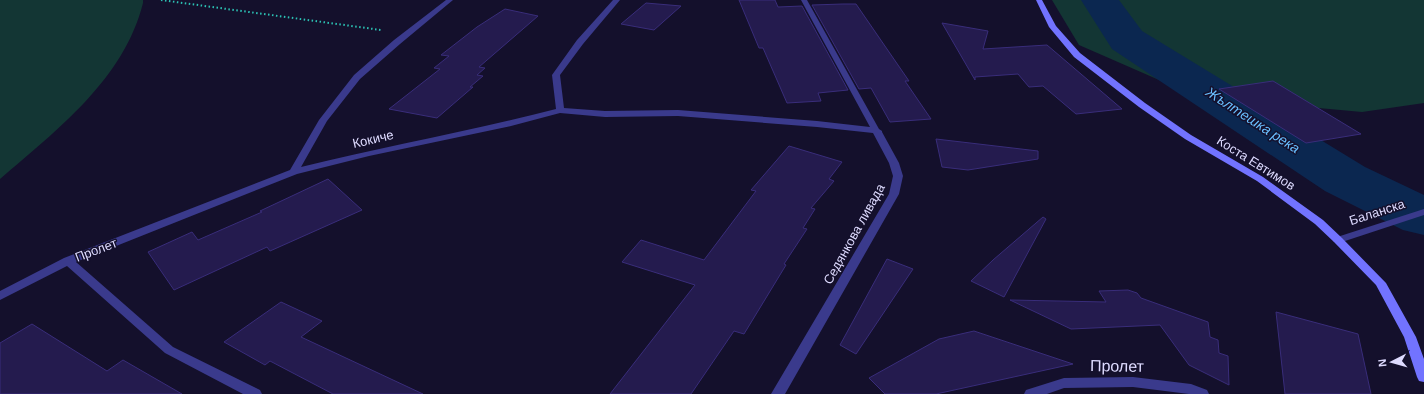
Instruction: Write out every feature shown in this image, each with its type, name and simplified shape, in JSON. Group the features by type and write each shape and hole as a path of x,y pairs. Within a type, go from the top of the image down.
{"main road":[{"name":"Коста Евтимов","path":"1039,0 1053,27 1077,55 1142,105 1188,137 1260,179 1319,222 1338,240 1380,283 1410,337 1424,377"}],"street":[{"path":"294,172 323,120 357,77 407,33 450,0"},
{"path":"560,110 556,75 580,42 617,0"},
{"name":"Седянкова ливада","path":"778,394 894,194 898,176 894,163 878,131 804,0"},
{"name":"Кокиче","path":"294,172 369,153 560,110 605,114 678,113 817,124 878,131"},
{"name":"Пролет","path":"255,394 169,350 68,261 294,172"},
{"name":"Баланска","path":"1338,240 1424,212"},
{"path":"0,296 68,261"},
{"name":"Пролет","path":"1031,394 1064,383 1133,382 1191,389 1202,394"}],"path":[{"path":"161,0 407,33"}],"green space":[{"path":"0,0 143,0 143,3 134,30 121,56 104,79 86,101 65,122 0,179"},
{"path":"1052,0 1424,0 1424,103 1362,112 1198,97 1079,45"}],"building":[{"path":"739,0 775,0 778,7 802,6 848,90 818,93 821,101 787,103 763,48 759,48"},
{"path":"646,3 681,6 654,30 621,24"},
{"path":"856,4 909,81 905,81 931,119 890,122 871,88 859,89 812,5"},
{"path":"505,9 538,16 479,67 485,68 477,75 483,76 470,87 473,87 437,118 389,109 440,69 434,68 449,56 441,55 477,27"},
{"path":"942,23 988,31 983,49 1047,45 1122,109 1076,114 1043,86 1029,87 1018,74 975,77 975,80"},
{"path":"1273,81 1361,134 1306,143 1219,89"},
{"path":"936,139 1038,151 1038,159 968,170 942,167"},
{"path":"789,146 842,162 829,179 834,181 811,208 815,209 803,228 807,229 784,264 786,265 744,334 734,331 691,394 610,394 695,285 622,262 641,240 704,260 756,191 751,190"},
{"path":"328,179 362,210 270,251 267,247 174,290 148,252 192,232 198,240 262,212 260,211"},
{"path":"1043,217 1046,219 1004,297 971,281 993,260"},
{"path":"887,259 913,269 856,354 840,345"},
{"path":"1128,290 1137,293 1141,298 1208,322 1210,337 1218,340 1219,353 1228,356 1229,385 1189,365 1160,325 1071,329 1010,300 1106,302 1099,291"},
{"path":"281,302 322,321 301,337 423,394 333,394 270,361 265,365 224,342"},
{"path":"1276,312 1358,334 1371,394 1285,394"},
{"path":"32,324 107,371 123,360 182,394 0,394 0,343"},
{"path":"974,331 1073,364 936,394 885,394 869,378 939,339"}],"waterway":[{"name":"Жълтешка река","path":"1100,0 1127,40 1345,179 1424,217"}]}
